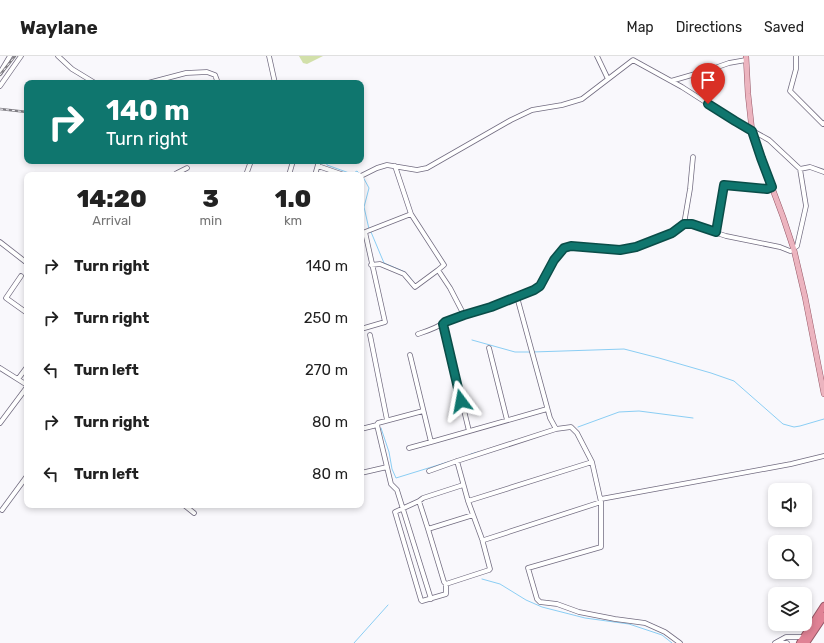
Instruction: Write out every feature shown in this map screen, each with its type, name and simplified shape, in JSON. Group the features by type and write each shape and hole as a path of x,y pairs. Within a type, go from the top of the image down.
{"highway":[{"path":"803,641 824,606"},
{"path":"803,641 824,616"}],"main road":[{"path":"746,58 752,131 794,249 806,297 824,394"}],"street":[{"path":"0,73 10,56"},
{"path":"0,86 21,56"},
{"path":"58,56 72,69 89,80"},
{"path":"269,56 274,80"},
{"path":"597,56 608,79"},
{"path":"796,56 796,69 790,91 823,124 824,123"},
{"path":"671,81 746,58"},
{"path":"364,174 387,165 417,170 427,168 511,120 532,110 562,105 582,99 633,60 671,81 752,131 770,140 800,169 806,206 797,246 790,251 780,247 726,236 692,224 684,224 672,233 636,247 620,250 571,246 564,248 554,260 540,286 534,290 491,307 445,322 418,334"},
{"path":"159,80 186,73 207,72 215,75 217,80"},
{"path":"684,224 690,189 693,157"},
{"path":"316,172 318,166 335,172"},
{"path":"371,264 380,264 404,274 415,287 444,265 412,214 395,166"},
{"path":"800,169 810,167 824,172"},
{"path":"177,172 187,168"},
{"path":"716,232 724,185 767,189 772,187"},
{"path":"364,328 385,322 365,232 412,214"},
{"path":"0,242 24,261"},
{"path":"438,270 450,288 464,315"},
{"path":"21,276 6,298 24,311"},
{"path":"517,297 547,409 556,429"},
{"path":"443,324 469,431"},
{"path":"370,335 387,420"},
{"path":"489,348 507,420"},
{"path":"410,355 431,442"},
{"path":"0,368 24,384"},
{"path":"18,379 24,371"},
{"path":"0,423 24,390"},
{"path":"409,448 547,409"},
{"path":"364,428 423,410"},
{"path":"378,425 391,484 397,490 431,598"},
{"path":"429,471 556,429 572,427 577,433 592,462 601,501 601,547 528,568 537,599 540,602 557,604 579,612 645,623 665,632 680,643"},
{"path":"482,539 601,501 824,456"},
{"path":"446,584 490,570 482,539 463,486 457,461"},
{"path":"468,501 592,462"},
{"path":"364,472 387,466"},
{"path":"2,510 24,480"},
{"path":"419,501 444,582 446,584 446,594 422,600 395,512 423,498 463,486"},
{"path":"188,508 194,513"},
{"path":"428,529 473,515"},
{"path":"776,642 786,637 803,641"},
{"path":"776,642 787,643"}],"green space":[{"path":"299,56 323,56 307,64 303,63"}],"waterway":[{"path":"327,164 346,172"},
{"path":"364,179 369,188 364,207"},
{"path":"364,207 369,229"},
{"path":"371,232 384,263 405,272 412,280"},
{"path":"472,340 515,352 530,352"},
{"path":"533,352 624,349 711,373 734,381 783,424 794,427 824,419"},
{"path":"578,427 619,412 639,411 693,418"},
{"path":"381,428 389,452 392,469 396,478 448,462"},
{"path":"471,454 478,452"},
{"path":"482,579 500,584 526,600 542,607 585,618 629,624 662,635 672,643"},
{"path":"354,643 388,605"}],"railway":[{"path":"0,75 15,56"},
{"path":"0,109 24,112"}],"route":[{"path":"461,401 443,324 445,322 491,307 534,290 540,286 554,260 564,248 571,246 620,250 636,247 672,233 684,224 692,224 716,232 724,185 767,189 772,187 752,131 708,104"}]}
